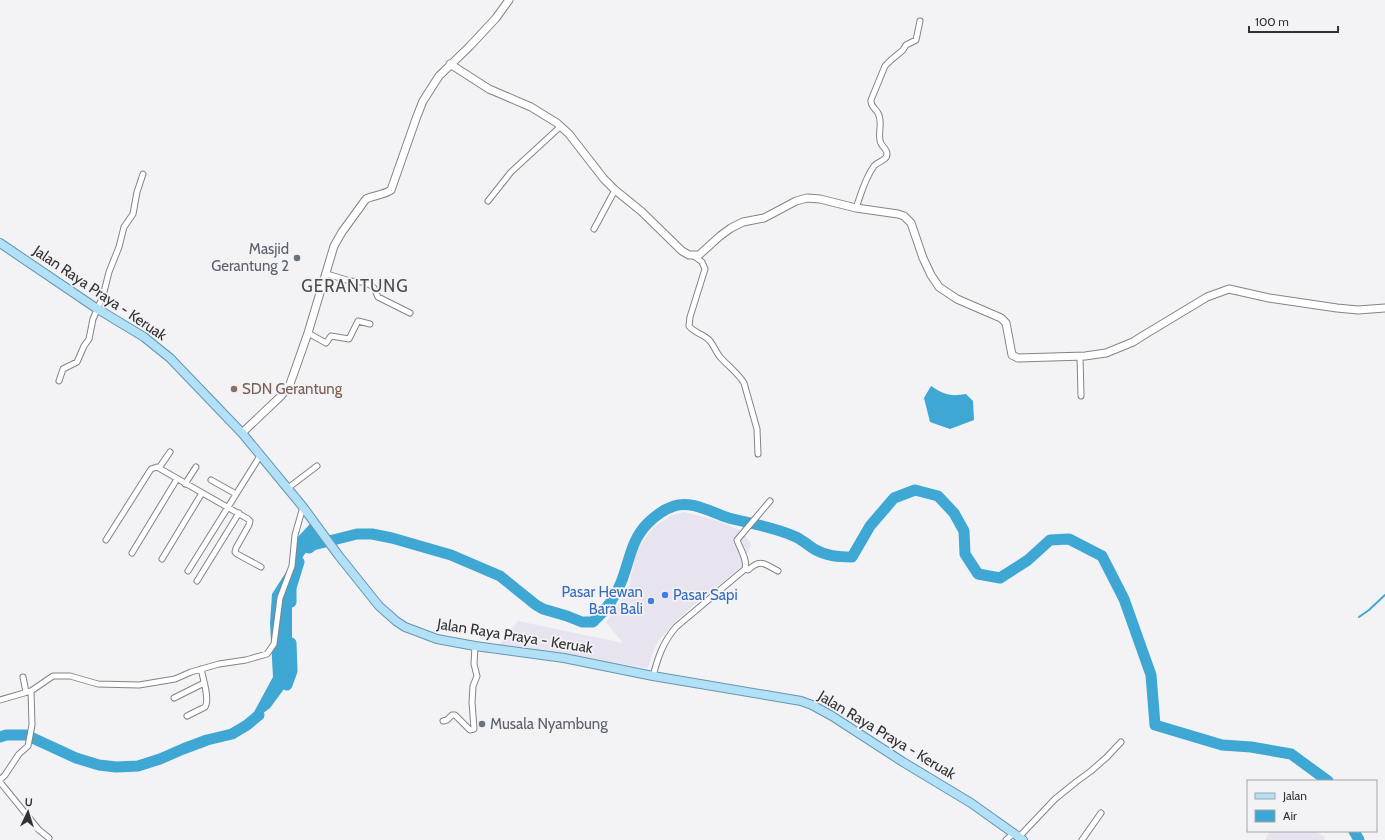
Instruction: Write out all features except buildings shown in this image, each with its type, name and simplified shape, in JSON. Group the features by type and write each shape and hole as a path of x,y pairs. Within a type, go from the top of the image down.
{"main road":[{"name":"Jalan Raya Praya - Keruak","path":"0,243 96,308 144,337 163,352 242,433 303,506 339,556 379,606 405,627 437,639 475,646 564,658 653,676 791,698 812,705 971,803 1018,837"}],"street":[{"path":"242,433 286,392 294,376 334,246 342,232 366,199 391,190 402,154 424,101 439,76 470,46 509,0"},
{"path":"856,208 866,180 873,168 887,156 887,152 879,140 881,122 880,116 871,104 871,100 888,62 903,50 906,44 916,40 920,22"},
{"path":"450,64 489,89 532,107 561,126 604,179 615,190 641,211 682,252 694,256 702,262 705,269 690,317 690,326 693,330 705,336 719,355 741,377 757,429 758,454"},
{"path":"488,201 511,172 561,126"},
{"path":"59,381 63,370 77,362 89,339 96,308 103,296 109,272 119,247 124,227 132,214 143,174"},
{"path":"594,229 615,190"},
{"path":"694,256 701,254 710,244 731,228 743,222 764,218 802,199 820,199 856,208 898,214 909,220 913,227 923,258 935,281 943,290 957,299 1001,318 1006,323 1011,350 1015,357 1022,358 1080,356 1106,353 1133,342 1207,297 1229,289 1269,298 1337,308 1358,310 1385,308"},
{"path":"326,274 350,281 370,284 374,288 378,297 410,313"},
{"path":"308,333 327,343 331,336 348,339 358,321 370,324"},
{"path":"1080,356 1081,396"},
{"path":"158,468 170,452"},
{"path":"188,571 260,456"},
{"path":"288,488 317,466"},
{"path":"106,540 151,469 154,467 248,519 250,523 236,549 236,552 237,554 261,567"},
{"path":"185,484 196,467"},
{"path":"132,553 177,479"},
{"path":"211,480 236,494"},
{"path":"162,559 202,493"},
{"path":"745,569 746,564 737,540 770,501"},
{"path":"0,700 29,692 52,676 70,676 98,684 134,686 174,679 219,664 263,656 271,650 275,640 280,598 292,566 295,535 303,506"},
{"path":"197,581 239,513"},
{"path":"653,676 667,637 676,627 745,569 748,570 755,563 760,562 778,571"},
{"path":"443,721 447,720 452,715 455,715 470,730 474,729 472,702 473,686 477,676 474,664 475,646"},
{"path":"187,716 207,706 207,695 201,669"},
{"path":"23,677 29,692 31,730 28,746 19,754 0,781 39,830 49,838"},
{"path":"174,698 204,683"},
{"path":"1006,840 1018,837 1055,799 1102,762 1121,742"},
{"path":"1082,840 1101,813"}],"shaded area":[{"name":"Pasar Sapi","path":"684,512 715,520 742,531 751,544 742,566 688,610 658,641 648,668 499,645 518,621 623,643 606,622 629,589 636,551 654,527 670,516"},
{"path":"1269,832 1316,832 1325,837 1324,840 1265,840"}],"water":[{"path":"931,386 947,394 966,394 973,401 974,420 950,429 930,422 924,398"},
{"path":"310,524 324,542 312,547 304,555 296,571 293,582 292,673 287,685 270,708 247,725 273,677 270,623 272,594 295,558 294,541"}],"waterway":[{"path":"309,548 313,545 357,534 372,534 392,538 451,555 500,576 543,609 582,622 593,622 614,598 622,580 634,543 642,529 654,518 671,507 681,505 695,506 729,518 772,528 798,538 814,549 828,555 852,557 870,526 894,498 915,490 938,496 954,513 964,531 965,554 978,574 1000,578 1028,560 1050,540 1069,539 1102,556 1124,599 1151,675 1155,725 1222,745 1251,747 1291,754 1327,780"},
{"path":"291,602 291,588 299,562"},
{"path":"1359,617 1385,595"},
{"path":"287,685 292,671 291,643"},
{"path":"0,737 6,735 26,735 76,758 99,765 116,767 138,766 160,759 207,740 232,734 247,725 259,715"},
{"path":"1355,832 1359,840"}],"place":[{"name":"Masjid Gerantung 2","path":"297,258"},
{"name":"SDN Gerantung","path":"234,389"},
{"name":"Pasar Sapi","path":"665,595"},
{"name":"Pasar Hewan Bara Bali","path":"651,601"},
{"name":"Musala Nyambung","path":"482,724"}],"district":[{"name":"GERANTUNG","path":"355,286"}]}
